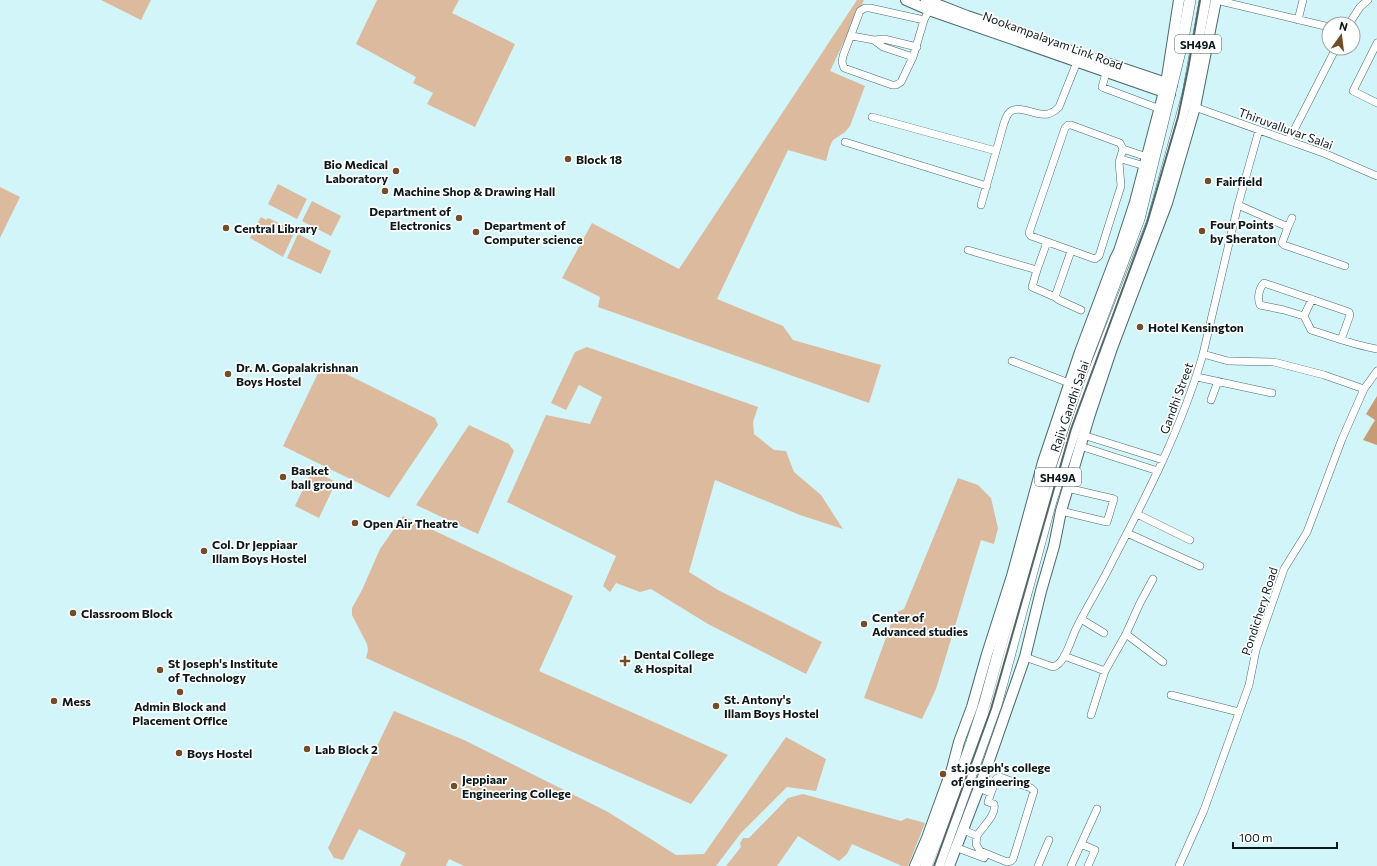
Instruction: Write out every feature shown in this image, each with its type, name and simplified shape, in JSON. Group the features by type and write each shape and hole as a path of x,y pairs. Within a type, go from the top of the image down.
{"main road":[{"name":"Rajiv Gandhi Salai","path":"926,866 971,745 1046,479 1082,370 1139,219 1168,89 1183,38 1190,0"},
{"name":"Rajiv Gandhi Salai","path":"938,866 996,705 1057,482 1093,374 1152,223 1190,106 1188,93 1205,0"},
{"path":"946,812 956,816"}],"street":[{"name":"Nookampalayam Link Road","path":"906,0 967,16 1168,89"},
{"path":"915,866 927,838 952,769 959,742 972,708 987,654 1012,576 1043,462 1069,383 1093,315 1119,251 1135,202 1160,109 1168,89 1179,0"},
{"path":"948,866 979,788 1025,657 1041,591 1054,546 1067,488 1083,435 1112,348 1166,208 1216,0 1321,26"},
{"path":"1298,20 1303,0"},
{"path":"1354,16 1360,7 1368,0"},
{"name":"Nookampalayam Link Road","path":"928,5 1106,73 1168,89"},
{"path":"924,20 865,8 860,11 852,36 842,56 844,68 892,85 896,85 901,82 917,47 928,5"},
{"path":"852,36 874,40 884,39 917,47"},
{"path":"874,40 882,47 913,57"},
{"path":"1377,43 1352,91 1377,103"},
{"path":"1289,140 1332,56"},
{"path":"981,205 1008,114 1018,109 1049,114 1059,107 1077,62"},
{"path":"1106,73 1102,87 1160,109"},
{"name":"Thiruvalluvar Salai","path":"1190,106 1289,140 1377,176"},
{"path":"872,117 996,151"},
{"path":"1123,149 1119,162 1121,186 1099,256 1095,260 1031,236 1029,233 1065,128 1068,125 1120,143 1123,149 1146,162"},
{"name":"Gandhi Street","path":"1064,656 1075,630 1137,514 1158,471 1197,377 1238,205 1259,130"},
{"path":"844,142 986,186"},
{"path":"1121,159 1146,162"},
{"path":"1238,205 1288,227"},
{"path":"1292,218 1282,243 1284,245 1345,266"},
{"path":"1047,242 1032,288 1055,297 1081,310"},
{"path":"968,250 1038,270"},
{"path":"1055,297 1071,251"},
{"path":"1341,340 1350,315 1349,312 1264,283 1261,286 1258,301 1260,305 1304,316 1311,330 1341,340 1364,347 1377,348"},
{"path":"1304,316 1312,299"},
{"path":"1203,354 1228,362 1269,361 1324,375 1364,389"},
{"path":"1012,361 1069,383"},
{"name":"Pondichery Road","path":"1179,866 1204,810 1249,685 1256,650 1284,569 1307,532 1342,439 1364,389 1377,371"},
{"path":"1197,377 1272,393"},
{"path":"1211,400 1218,382"},
{"path":"1083,435 1162,460"},
{"path":"1080,446 1158,471"},
{"path":"1061,511 1107,522 1114,499 1067,488"},
{"path":"1137,514 1190,540"},
{"path":"1127,533 1200,566"},
{"path":"1091,715 1105,671 1126,634 1153,579"},
{"path":"1081,619 1104,633"},
{"path":"1126,634 1163,662"},
{"path":"1025,657 1053,667 1058,664 1064,656 1105,671"},
{"path":"1172,695 1239,712"},
{"path":"1000,777 1030,788 1034,793 1013,859 1008,862 980,851 976,844 977,836 982,827 989,821 995,807 994,804 988,802 991,793 996,779 1000,777"},
{"path":"979,788 991,793"},
{"path":"1071,866 1097,809"},
{"path":"962,829 977,836"},
{"path":"1038,866 1049,840"},
{"path":"1081,844 1095,850 1088,866"},
{"path":"955,847 1007,866"}],"shaded area":[{"path":"101,0 151,0 141,20"},
{"path":"377,0 459,0 452,13 515,44 475,127 427,104 433,93 413,83 416,77 356,44"},
{"path":"857,0 864,0 830,71 865,86 850,126 845,132 833,140 826,161 788,150 717,299 783,326 793,340 881,365 869,403 598,307 600,297 562,278 592,223 679,269"},
{"path":"278,184 307,199 297,219 268,204"},
{"path":"0,187 20,197 0,238"},
{"path":"312,201 341,216 331,236 302,221"},
{"path":"261,217 266,220 268,218 295,231 283,257 250,238"},
{"path":"298,234 331,251 321,274 287,258"},
{"path":"587,347 758,407 753,422 754,434 774,450 786,451 794,472 821,495 843,529 800,515 715,480 689,572 718,590 822,642 806,674 708,624 651,589 640,592 616,583 610,592 603,586 616,556 507,502 546,415 590,424 602,397 579,385 566,410 551,403 575,352"},
{"path":"328,365 435,418 438,425 389,498 283,446 321,367"},
{"path":"1377,396 1377,445 1363,440 1375,420 1366,414"},
{"path":"469,425 509,444 514,451 478,534 416,505"},
{"path":"312,470 336,482 319,518 295,506"},
{"path":"958,478 978,485 991,498 998,528 994,544 981,540 936,689 922,719 864,698 895,613 904,609"},
{"path":"403,516 573,596 539,671 728,755 691,804 366,658 368,650 367,644 352,615 352,608 362,590 380,549"},
{"name":"Jeppiaar Engineering College","path":"394,711 464,740 608,812 676,855 704,854 786,737 826,759 816,791 787,787 741,833 716,866 464,866 449,859 446,866 400,866 406,853 359,829 343,860 334,858 328,848"},
{"path":"803,794 901,821 907,818 925,823 908,866 902,866 852,844 847,854 839,861 798,836 777,866 726,866 741,847 740,843 743,838 749,838 788,798"}],"railway":[{"path":"934,866 991,709 1071,429 1147,223 1178,117 1200,0"}],"place":[{"name":"Block 18","path":"568,159"},
{"name":"Bio Medical Laboratory","path":"396,171"},
{"name":"Fairfield","path":"1208,181"},
{"name":"Machine Shop & Drawing Hall","path":"385,191"},
{"name":"Department of Electronics","path":"459,218"},
{"name":"Central Library","path":"226,228"},
{"name":"Four Points by Sheraton","path":"1202,231"},
{"name":"Department of Computer science","path":"476,232"},
{"name":"Hotel Kensington","path":"1140,327"},
{"name":"Dr. M. Gopalakrishnan Boys Hostel","path":"228,374"},
{"name":"Basket ball ground","path":"283,477"},
{"name":"Open Air Theatre","path":"355,523"},
{"name":"Col. Dr Jeppiaar Illam Boys Hostel","path":"204,551"},
{"name":"Classroom Block","path":"73,613"},
{"name":"Center of Advanced studies","path":"864,624"},
{"name":"Dental College & Hospital","path":"625,661"},
{"name":"St Joseph's Institute of Technology","path":"160,670"},
{"name":"Admin Block and Placement Office","path":"180,692"},
{"name":"Mess","path":"54,701"},
{"name":"St. Antony's Illam Boys Hostel","path":"716,706"},
{"name":"Lab Block 2","path":"307,749"},
{"name":"Boys Hostel","path":"179,753"},
{"name":"st.joseph's college of engineering","path":"943,774"},
{"name":"Jeppiaar Engineering College","path":"454,786"}]}
